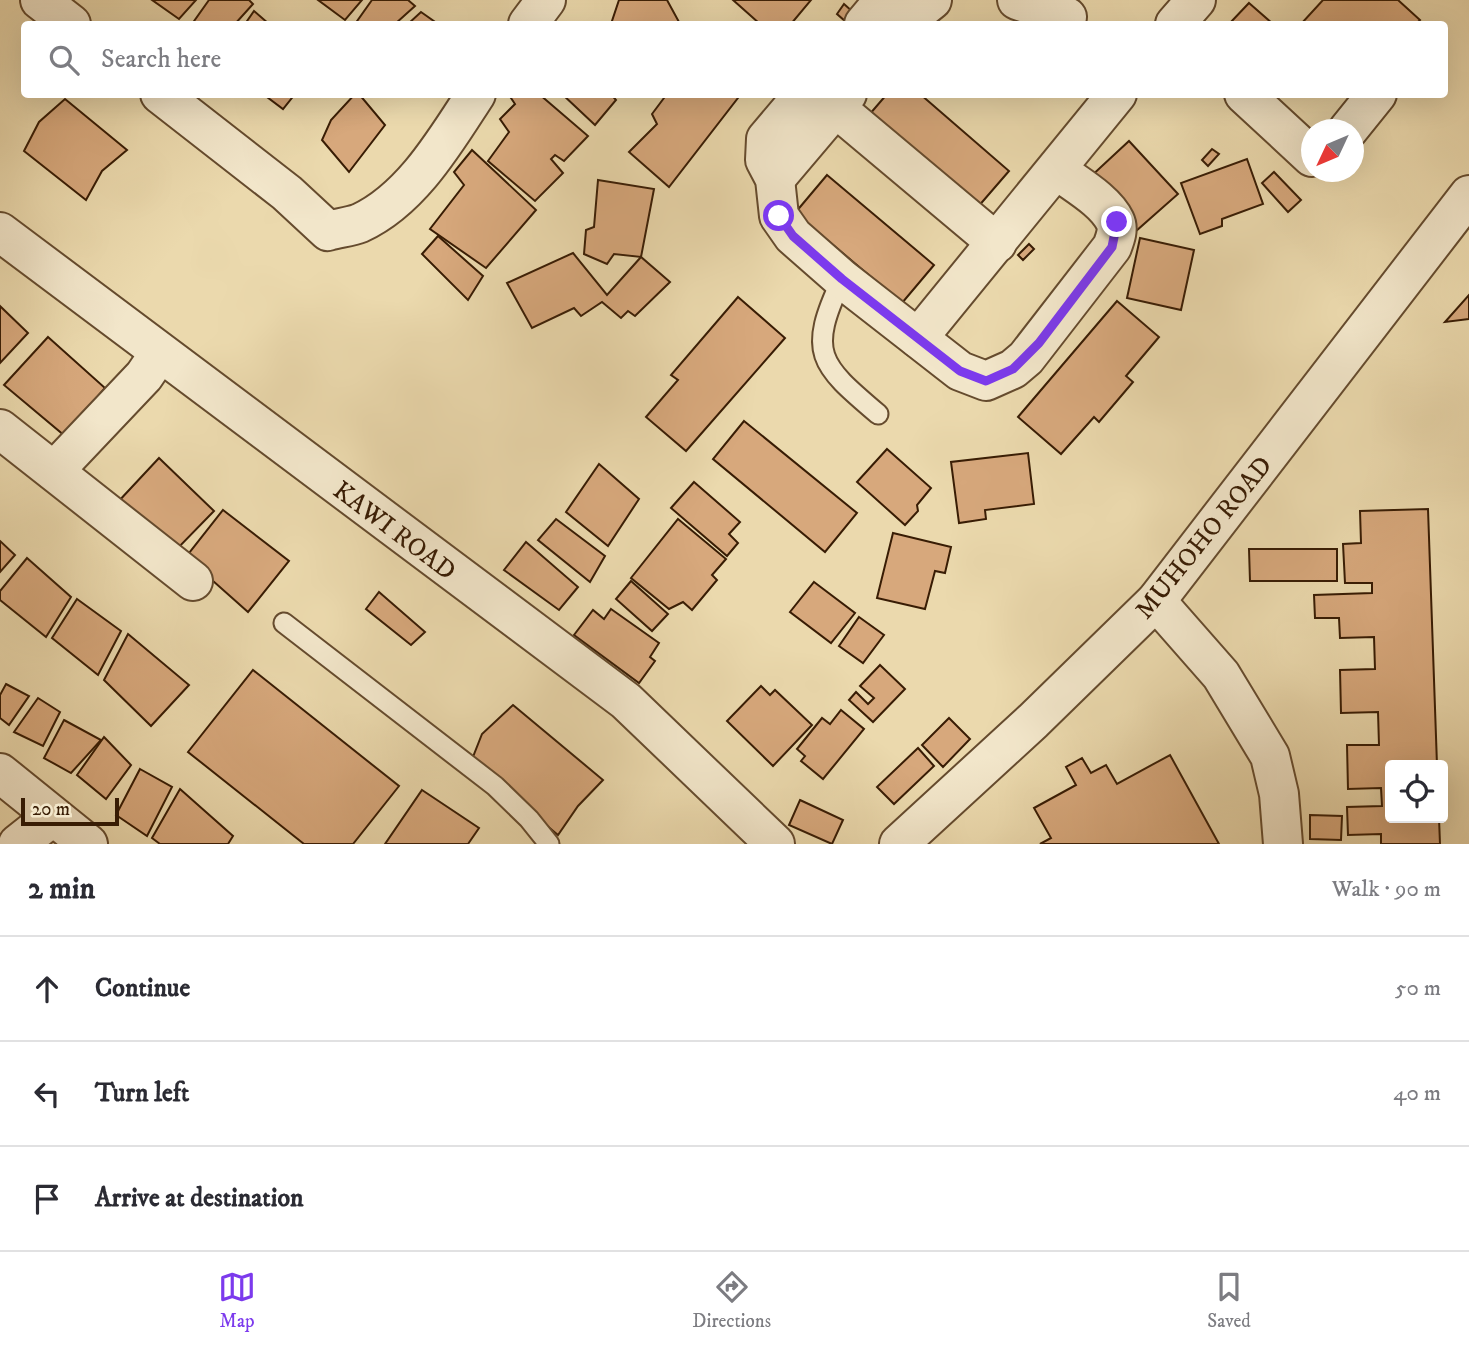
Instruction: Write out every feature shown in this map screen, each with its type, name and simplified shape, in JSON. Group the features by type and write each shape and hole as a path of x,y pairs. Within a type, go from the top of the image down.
{"street":[{"path":"40,0 67,21"},
{"path":"530,21 546,0"},
{"path":"866,21 884,0"},
{"path":"906,21 932,0"},
{"path":"1017,0 1063,14"},
{"path":"1178,21 1196,0"},
{"path":"165,98 287,194 328,231 359,223 390,204 438,153 473,98"},
{"path":"918,338 1058,170 1114,98"},
{"path":"1248,98 1301,148"},
{"path":"1357,119 1374,98"},
{"path":"997,243 829,99 766,139 765,160 775,179 779,216 793,236 842,279 960,371 986,381 1013,369 1039,343 1112,247 1116,236 1117,222 1105,208 1058,170"},
{"name":"MUHOHO ROAD","path":"899,844 1033,721 1156,601 1469,195"},
{"name":"KAWI ROAD","path":"0,232 159,354 626,701 775,844"},
{"path":"54,471 144,376 159,354"},
{"path":"0,429 193,581"},
{"path":"1156,601 1222,675 1270,756 1279,794 1283,844"},
{"path":"0,772 88,844"},
{"path":"18,844 52,817"}],"lane":[{"path":"842,279 823,317 821,336 826,360 839,381 878,414"},
{"path":"284,623 495,786 529,819 549,844"}],"building":[{"path":"152,0 196,0 179,19"},
{"path":"209,0 249,0 253,4 238,21 194,21"},
{"path":"318,0 362,0 345,20"},
{"path":"372,0 408,0 415,6 398,21 357,21"},
{"path":"619,0 667,0 678,21 612,21"},
{"path":"733,0 811,0 794,21 757,21"},
{"path":"1323,0 1398,0 1420,20 1419,21 1304,21"},
{"path":"1249,3 1270,21 1232,21"},
{"path":"844,4 853,12 845,21 837,14"},
{"path":"254,11 266,21 247,21"},
{"path":"421,12 434,21 411,21"},
{"path":"268,98 292,98 283,109"},
{"path":"351,98 362,98 385,125 349,172 322,140 331,120"},
{"path":"511,98 544,98 588,136 564,161 555,155 551,159 563,173 535,201 488,161 509,132 500,119 515,104"},
{"path":"566,98 614,98 616,100 595,125"},
{"path":"664,98 738,98 669,187 629,152 657,124 652,114"},
{"path":"884,98 925,98 1009,171 977,208 869,115"},
{"path":"65,99 127,150 102,171 86,200 24,151 39,122"},
{"path":"1129,141 1178,194 1136,231 1088,179"},
{"path":"1212,149 1219,154 1208,166 1202,160"},
{"path":"472,150 536,210 486,268 430,229 464,185 454,172"},
{"path":"1247,159 1263,204 1222,219 1222,226 1200,234 1181,183"},
{"path":"1274,172 1301,200 1288,212 1262,183"},
{"path":"827,175 934,265 902,303 795,213"},
{"path":"598,180 654,189 641,257 614,254 607,264 584,254 586,230 594,227"},
{"path":"438,236 483,276 468,300 422,254"},
{"path":"1140,238 1194,250 1181,310 1127,298"},
{"path":"1029,244 1034,249 1023,260 1018,255"},
{"path":"573,253 607,295 641,257 670,282 635,316 628,311 621,318 602,302 581,316 574,308 532,328 507,283"},
{"path":"1469,295 1469,319 1445,322"},
{"path":"738,297 785,338 686,451 646,417 678,380 671,375"},
{"path":"1117,301 1159,337 1126,376 1133,382 1099,422 1094,417 1061,454 1018,417"},
{"path":"0,306 28,333 0,363"},
{"path":"48,337 105,388 65,436 4,385"},
{"path":"744,421 857,513 825,552 713,459"},
{"path":"887,449 931,488 917,505 918,511 905,525 857,482"},
{"path":"1028,453 1034,504 985,510 986,519 959,523 951,462"},
{"path":"159,458 214,511 176,550 117,503"},
{"path":"599,464 639,499 608,546 566,512"},
{"path":"694,482 740,522 729,534 738,543 727,556 671,508"},
{"path":"1428,509 1437,760 1385,760 1385,823 1439,823 1440,844 1381,844 1381,834 1348,835 1347,807 1382,806 1381,788 1348,789 1347,745 1379,745 1378,712 1341,713 1340,670 1375,669 1374,637 1340,638 1339,618 1315,618 1314,595 1372,593 1372,583 1345,583 1343,544 1361,543 1360,511"},
{"path":"223,510 289,561 248,612 186,557"},
{"path":"556,519 605,556 590,582 538,540"},
{"path":"678,519 726,559 712,575 717,580 692,610 683,602 669,609 631,578"},
{"path":"893,533 951,547 945,573 935,571 925,609 877,598"},
{"path":"0,541 15,555 0,572"},
{"path":"526,542 578,587 559,610 504,570"},
{"path":"1249,549 1337,549 1337,581 1250,581"},
{"path":"27,558 71,597 46,637 0,600 0,591"},
{"path":"631,581 668,614 652,631 616,599"},
{"path":"814,582 855,613 831,643 790,612"},
{"path":"379,592 425,632 411,645 366,609"},
{"path":"77,599 121,631 98,675 52,638"},
{"path":"611,609 659,643 650,657 655,661 639,683 574,635 593,610 604,619"},
{"path":"859,617 884,635 863,663 839,646"},
{"path":"128,634 189,685 151,726 104,680"},
{"path":"880,665 905,689 873,722 849,700 856,692 868,704 874,698 860,686"},
{"path":"253,670 399,786 353,844 304,844 188,752"},
{"path":"6,684 29,696 9,725 0,718 0,695"},
{"path":"761,686 770,695 775,690 812,725 773,766 727,721"},
{"path":"38,698 60,712 43,746 14,732"},
{"path":"513,705 603,780 578,806 558,835 471,762 482,734"},
{"path":"841,710 864,729 823,779 801,761 805,756 797,749 822,718 830,724"},
{"path":"949,718 970,739 943,767 922,745"},
{"path":"64,720 101,740 71,773 44,758"},
{"path":"104,737 131,765 106,799 77,775"},
{"path":"918,748 934,766 894,804 877,787"},
{"path":"1170,755 1219,844 1040,844 1051,838 1034,808 1076,785 1066,767 1082,758 1091,773 1106,765 1117,784"},
{"path":"140,769 172,787 147,836 116,815"},
{"path":"180,789 233,836 228,844 160,844 152,838"},
{"path":"422,790 479,828 468,844 385,844"},
{"path":"800,800 843,820 832,844 789,825"},
{"path":"1310,815 1342,816 1341,840 1310,839"}],"route":[{"path":"779,216 793,236 842,279 960,371 986,381 1013,369 1039,343 1112,247 1117,222"}]}
